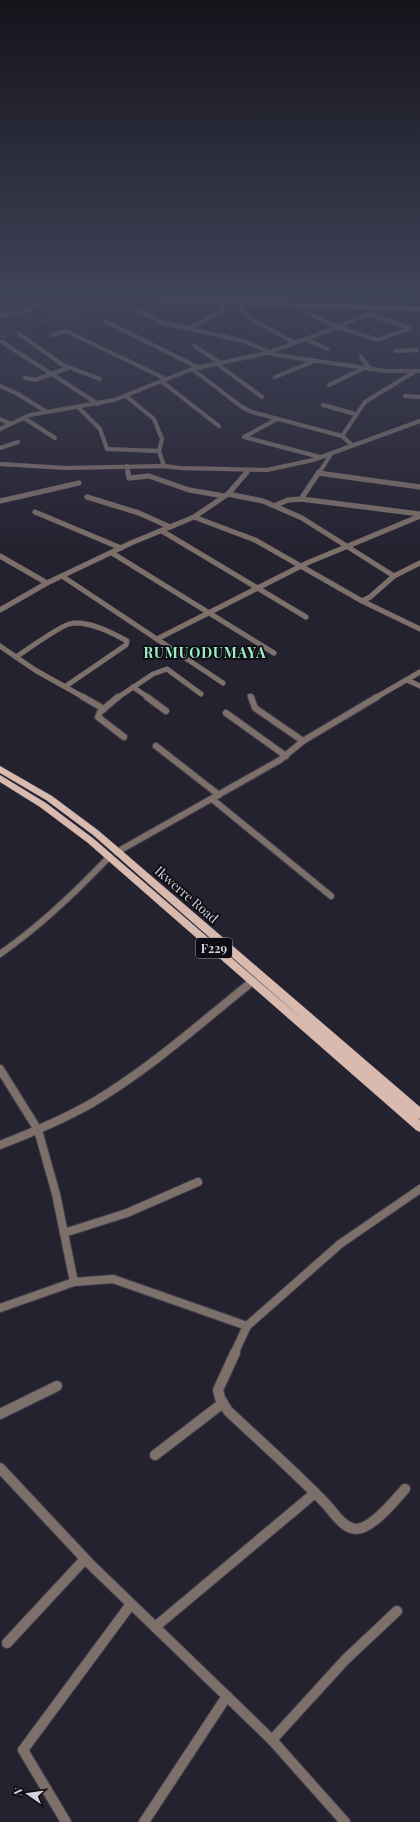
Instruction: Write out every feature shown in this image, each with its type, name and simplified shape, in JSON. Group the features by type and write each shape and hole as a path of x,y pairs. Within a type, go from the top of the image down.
{"main road":[{"name":"Ikwerre Road","path":"0,769 49,798 96,833 113,855 419,1112"},
{"name":"F229","path":"0,778 43,805 113,855 253,981 420,1127"}],"street":[{"path":"60,380 98,404"},
{"path":"207,380 242,407 277,419 342,436 352,445"},
{"path":"240,380 262,397"},
{"path":"329,385 339,380"},
{"path":"342,436 364,402 402,380"},
{"path":"0,429 24,418 47,412 98,404 126,396 161,381 219,426"},
{"path":"0,386 16,393 47,412"},
{"path":"126,396 154,418 162,439 159,451 164,466"},
{"path":"406,396 420,397"},
{"path":"323,405 355,414"},
{"path":"78,407 100,429 105,448 159,451"},
{"path":"24,418 55,438"},
{"path":"0,419 11,424"},
{"path":"277,419 244,437 322,458"},
{"path":"0,464 66,468 164,466 173,468 201,468 247,472 288,467 322,458 352,445 420,421"},
{"path":"0,448 18,442"},
{"path":"301,499 332,453"},
{"path":"0,469 19,464"},
{"path":"127,466 129,478 149,476 189,490 226,495 276,505 302,518 347,545 394,576"},
{"path":"0,610 47,583 121,548 194,517 226,495 247,472"},
{"path":"318,473 420,487"},
{"path":"0,501 79,483"},
{"path":"87,497 139,513 170,527"},
{"path":"276,505 288,500 301,499 420,515"},
{"path":"35,512 121,548"},
{"path":"157,639 301,566 420,515"},
{"path":"194,517 255,540 362,601 420,628"},
{"path":"162,531 306,617"},
{"path":"112,553 274,653"},
{"path":"0,556 47,583"},
{"path":"362,601 370,597 394,576 420,563"},
{"path":"62,576 223,683"},
{"path":"16,657 68,624 74,623 92,626 127,641 126,645 66,686"},
{"path":"0,646 35,670 66,686 104,709"},
{"path":"124,737 98,717 104,709 133,687 164,669 201,694"},
{"path":"0,954 21,940 62,906 113,855 212,800 286,756 303,741 420,672"},
{"path":"407,680 420,686"},
{"path":"133,687 166,710"},
{"path":"250,696 255,708 303,741"},
{"path":"226,713 286,756"},
{"path":"156,746 219,795"},
{"path":"212,800 331,896"},
{"path":"0,1145 38,1130 93,1102 134,1075 253,981"},
{"path":"0,1069 38,1130 56,1194 74,1282"},
{"path":"64,1233 127,1213 198,1182"},
{"path":"405,1489 378,1516 360,1529 351,1528 345,1525 315,1493 228,1411 218,1390 247,1326 340,1244 420,1189"},
{"path":"0,1308 74,1282 114,1279 247,1326"},
{"path":"0,1414 57,1386"},
{"path":"156,1455 223,1403"},
{"path":"0,1468 85,1559 272,1740 344,1822"},
{"path":"155,1627 315,1493"},
{"path":"7,1643 85,1559"},
{"path":"66,1822 23,1750 131,1604"},
{"path":"272,1740 345,1660 396,1611"},
{"path":"144,1822 227,1696"}],"district":[{"name":"RUMUODUMAYA","path":"205,652"}]}
